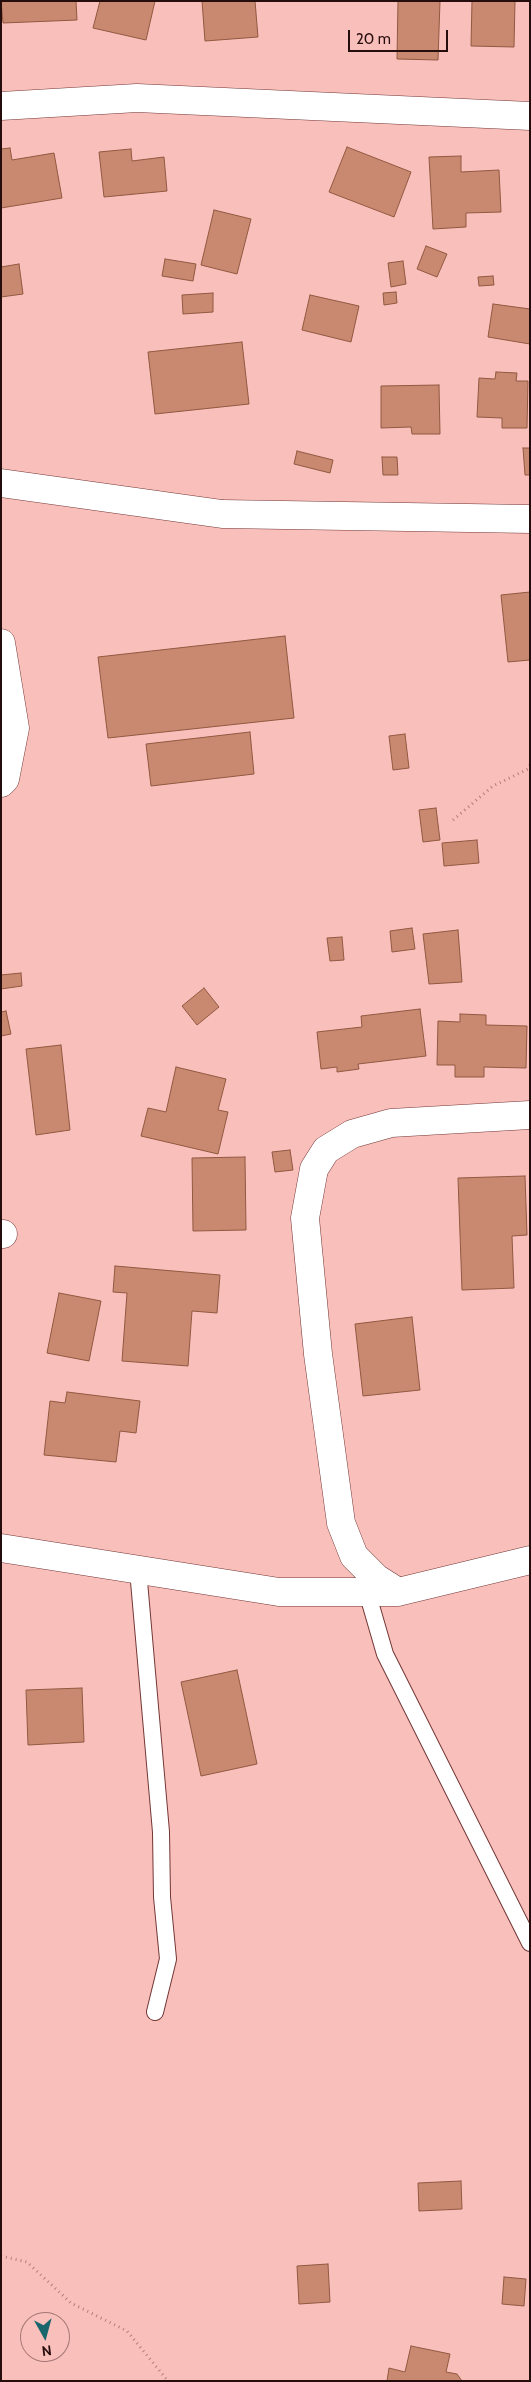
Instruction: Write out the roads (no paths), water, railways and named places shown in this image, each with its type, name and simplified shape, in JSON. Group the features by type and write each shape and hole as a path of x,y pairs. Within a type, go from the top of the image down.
{"street":[{"path":"1,106 136,98 530,116"},
{"path":"1,483 222,514 530,519"},
{"path":"1,642 15,728 6,779 1,783"},
{"path":"398,1592 376,1578 354,1556 341,1522 318,1354 305,1218 314,1169 326,1150 352,1134 391,1123 530,1114"},
{"path":"1,1548 279,1592 398,1592 530,1560"}],"lane":[{"path":"138,1570 161,1832 162,1896 168,1958 155,2012"},
{"path":"367,1592 385,1654 530,1944"}]}
